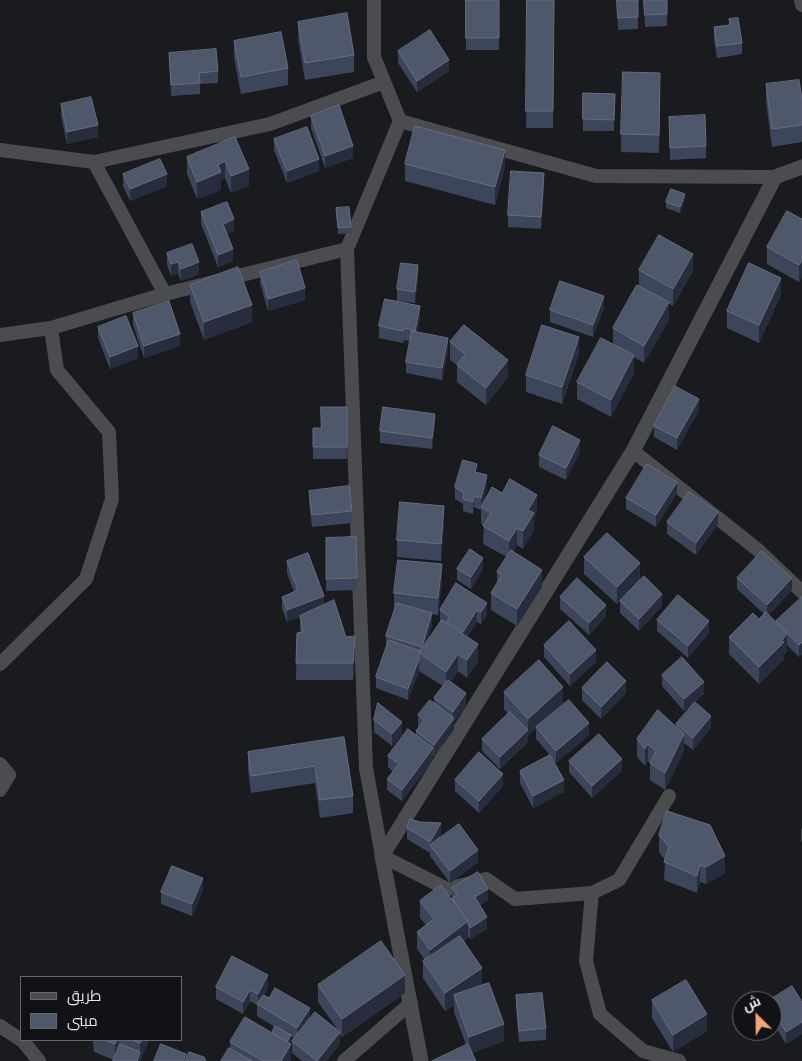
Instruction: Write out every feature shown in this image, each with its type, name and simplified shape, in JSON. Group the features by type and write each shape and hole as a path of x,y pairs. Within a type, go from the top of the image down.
{"street":[{"path":"374,0 374,57 400,121 347,249 366,768 421,1061"},
{"path":"801,0 802,5"},
{"path":"0,150 94,162 270,124 384,82"},
{"path":"400,121 596,176 775,177 802,166"},
{"path":"94,162 165,294"},
{"path":"382,856 633,451 775,177"},
{"path":"1,334 51,328 165,294 347,249"},
{"path":"0,664 86,579 112,498 109,432 56,370 51,328"},
{"path":"633,451 758,550 802,592"},
{"path":"0,764 9,775 0,790"},
{"path":"382,856 447,889 486,879 515,899 592,892 619,880 669,796"},
{"path":"592,892 586,961 600,1014 644,1051 679,1061"},
{"path":"344,1061 411,1002"},
{"path":"0,1026 20,1039"},
{"path":"22,1041 39,1061"}],"building":[{"path":"466,0 499,0 499,38 466,38"},
{"path":"527,0 554,0 553,111 526,111"},
{"path":"617,0 638,0 638,17 618,18"},
{"path":"644,0 667,0 667,14 645,15"},
{"path":"347,13 354,55 305,63 298,22"},
{"path":"738,18 742,43 717,46 714,27 730,25 729,19"},
{"path":"430,30 449,60 417,81 398,51"},
{"path":"281,32 288,68 241,77 234,41"},
{"path":"216,49 218,71 199,73 200,83 171,85 169,53"},
{"path":"623,72 660,73 659,135 621,134"},
{"path":"799,80 802,99 802,125 772,129 766,84"},
{"path":"583,93 615,94 614,120 583,119"},
{"path":"91,97 98,125 67,132 61,104"},
{"path":"339,105 353,146 325,156 311,116"},
{"path":"705,115 706,146 670,148 669,117"},
{"path":"415,126 505,150 495,187 405,164"},
{"path":"307,127 319,159 287,171 274,139"},
{"path":"235,137 249,169 231,176 225,161 218,165 221,172 197,182 187,157"},
{"path":"160,159 167,174 130,189 123,174"},
{"path":"511,171 544,173 541,217 508,215"},
{"path":"671,189 685,194 680,207 666,202"},
{"path":"227,202 234,219 223,224 233,249 218,255 201,212"},
{"path":"349,207 351,227 338,228 336,208"},
{"path":"787,211 802,219 802,260 799,265 767,247"},
{"path":"659,235 693,254 673,289 639,270"},
{"path":"192,244 199,262 181,269 178,262 171,264 167,253"},
{"path":"297,260 305,288 268,299 260,272"},
{"path":"401,263 418,265 415,292 397,289"},
{"path":"749,263 781,278 759,325 727,311"},
{"path":"238,267 252,305 204,322 190,285"},
{"path":"560,281 604,296 593,325 550,310"},
{"path":"637,285 669,302 644,346 613,328"},
{"path":"385,299 420,306 415,331 404,328 403,331 379,326"},
{"path":"169,301 180,334 144,346 133,313"},
{"path":"126,316 138,346 110,357 98,327"},
{"path":"464,325 508,360 486,388 457,365 465,354 450,342"},
{"path":"542,325 579,337 562,387 526,375"},
{"path":"412,331 448,338 442,368 406,362"},
{"path":"601,338 634,355 611,400 577,382"},
{"path":"675,386 699,399 677,438 654,426"},
{"path":"321,407 347,407 347,447 313,447 313,428 321,428"},
{"path":"383,407 435,414 432,438 380,431"},
{"path":"553,426 580,440 566,468 539,455"},
{"path":"463,460 477,464 475,472 487,475 481,498 474,496 473,502 463,499 464,493 455,487"},
{"path":"647,464 677,482 656,515 626,498"},
{"path":"510,479 537,495 528,510 534,513 523,531 517,528 509,541 483,526 491,513 481,507 492,487 502,493"},
{"path":"349,486 352,511 312,515 309,491"},
{"path":"689,492 718,512 696,543 667,522"},
{"path":"400,502 444,506 441,544 397,540"},
{"path":"607,533 640,563 617,587 584,557"},
{"path":"356,537 357,578 326,579 326,538"},
{"path":"470,549 483,558 471,577 457,569"},
{"path":"511,550 542,570 517,609 491,593 502,575 497,572"},
{"path":"762,551 792,578 767,605 737,578"},
{"path":"308,553 324,596 287,610 282,597 298,590 287,561"},
{"path":"398,560 442,564 438,598 394,593"},
{"path":"644,576 662,594 639,619 620,601"},
{"path":"577,578 606,605 589,623 560,597"},
{"path":"456,583 487,603 481,612 477,610 463,632 447,622 450,617 440,610"},
{"path":"678,595 709,621 688,646 657,620"},
{"path":"802,597 802,642 799,645 776,621"},
{"path":"334,600 346,637 355,636 353,663 296,663 297,633 303,632 300,616"},
{"path":"397,603 432,613 422,647 386,636"},
{"path":"766,612 787,634 781,641 784,642 759,667 729,637 753,613 759,619"},
{"path":"442,620 478,644 467,660 458,654 446,672 419,653"},
{"path":"569,621 596,650 570,674 544,645"},
{"path":"389,640 420,651 408,689 376,677"},
{"path":"682,657 704,682 684,699 662,675"},
{"path":"539,660 563,687 528,719 504,692"},
{"path":"607,662 626,681 601,707 582,688"},
{"path":"448,680 466,693 453,712 434,698"},
{"path":"430,700 454,718 434,745 416,731 424,720 418,715"},
{"path":"569,700 589,723 556,751 536,727"},
{"path":"695,702 711,716 693,738 676,724"},
{"path":"378,703 402,722 392,734 374,720"},
{"path":"658,710 684,734 665,773 650,763 656,751 648,744 645,749 637,739"},
{"path":"510,712 528,730 500,757 482,739"},
{"path":"408,729 433,748 402,790 387,779 399,764 388,756"},
{"path":"599,734 622,759 592,786 569,761"},
{"path":"344,737 353,796 320,800 315,766 251,776 248,752"},
{"path":"479,752 503,774 479,801 455,780"},
{"path":"550,755 564,780 533,796 520,771"},
{"path":"667,811 710,825 725,856 706,867 700,865 697,876 664,862 669,847 659,835"},
{"path":"410,819 420,822 441,823 430,842 407,828"},
{"path":"459,824 478,850 450,871 430,845"},
{"path":"172,866 203,878 192,904 161,892"},
{"path":"478,872 488,889 475,897 487,917 470,928 468,921 452,898 457,895 452,888"},
{"path":"441,885 468,921 430,950 417,932 434,919 420,901"},
{"path":"460,936 482,968 445,993 423,961"},
{"path":"381,941 405,975 342,1019 318,985"},
{"path":"232,956 268,975 258,994 250,990 243,1002 216,987"},
{"path":"686,980 707,1014 673,1035 652,1000"},
{"path":"489,983 504,1024 469,1037 454,995"},
{"path":"792,986 802,1002 802,1022 786,1032 782,1025 782,992"},
{"path":"275,988 310,1008 297,1028 257,1004 263,995 269,998"},
{"path":"542,993 546,1028 519,1031 516,995"},
{"path":"315,1012 340,1032 317,1061 292,1041"},
{"path":"245,1017 291,1044 281,1061 263,1061 230,1042"},
{"path":"275,1026 291,1035 287,1042 272,1033"},
{"path":"120,1044 140,1052 137,1061 113,1061"},
{"path":"161,1044 186,1054 183,1061 154,1061"},
{"path":"468,1044 476,1061 432,1061"},
{"path":"229,1048 252,1061 221,1061"},
{"path":"189,1052 204,1057 206,1061 185,1061"}]}
